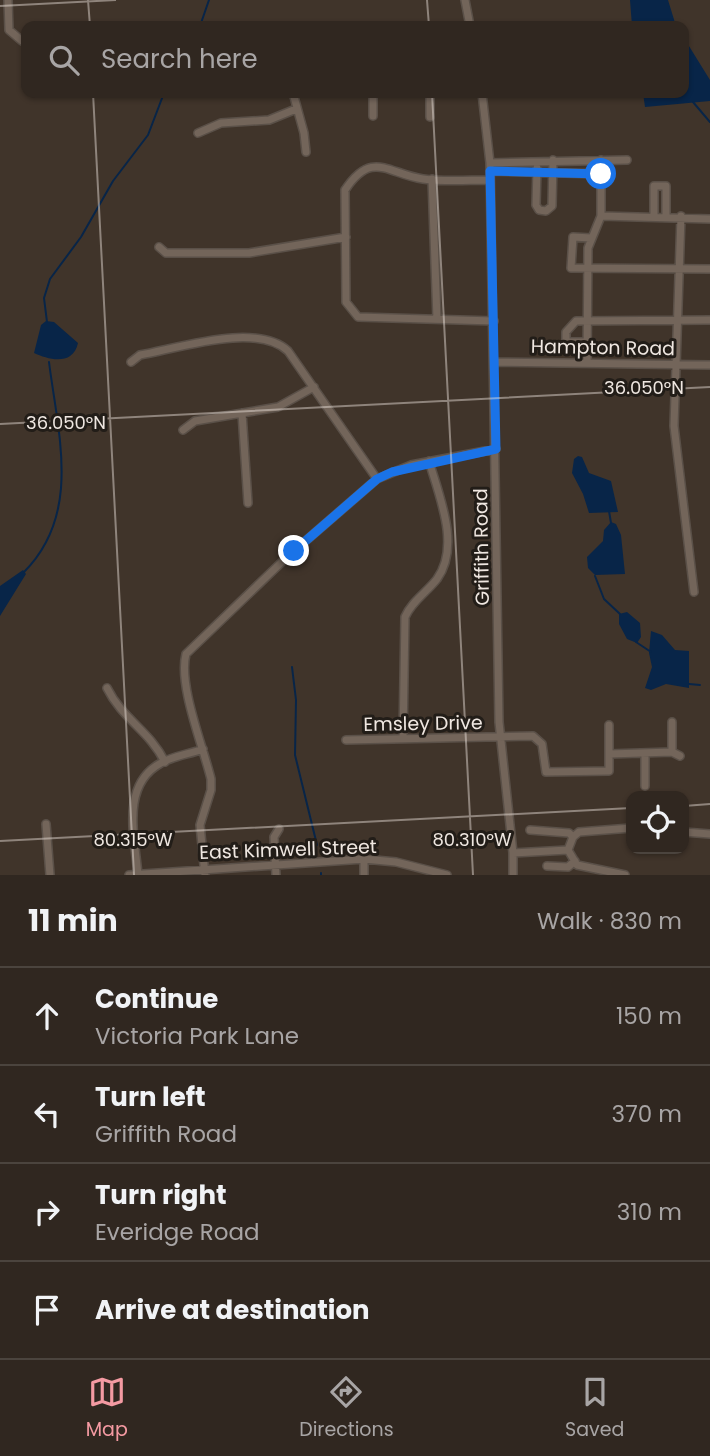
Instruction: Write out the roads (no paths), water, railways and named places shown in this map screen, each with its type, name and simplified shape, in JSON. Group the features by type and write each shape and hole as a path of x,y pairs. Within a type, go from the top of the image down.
{"street":[{"path":"8,0 9,30 21,40"},
{"path":"465,0 469,21"},
{"path":"294,98 304,133 306,152"},
{"path":"373,98 373,116"},
{"path":"430,98 430,117"},
{"name":"Griffith Road","path":"483,98 490,172 500,738 513,875"},
{"path":"198,133 221,123 269,120 296,109"},
{"path":"537,167 536,205 542,211 548,210 552,206 552,160"},
{"path":"494,321 358,317 353,314 346,302 345,190 358,173 368,168 387,166 432,180 537,167 552,160 627,160"},
{"path":"587,362 587,268 591,238 601,215 601,160"},
{"path":"537,167 552,173 601,174"},
{"path":"432,180 437,319"},
{"path":"654,216 654,186 666,186 666,216"},
{"path":"601,215 710,219"},
{"path":"681,216 674,426 694,592"},
{"path":"159,247 166,253 250,253 346,237"},
{"path":"591,238 573,237 571,268 710,269"},
{"path":"587,342 566,342 569,327 576,321 710,320"},
{"path":"131,362 140,355 257,336 284,347 377,479"},
{"name":"Hampton Road","path":"495,362 710,365"},
{"path":"183,430 195,421 289,403 314,387"},
{"path":"242,413 248,503"},
{"path":"204,872 200,825 211,790 211,779 183,665 186,654 286,558 377,479 429,461 496,449"},
{"path":"403,738 405,617 410,606 437,578 448,544 429,461"},
{"path":"107,688 123,713 152,738 165,762"},
{"path":"609,725 609,754 676,754 672,722"},
{"name":"Emsley Drive","path":"346,740 537,737 542,744 546,772 610,771 609,754"},
{"path":"138,874 133,800 142,779 165,762 203,750"},
{"path":"645,753 645,786"},
{"path":"46,824 50,875"},
{"path":"568,850 573,837 590,830 626,828"},
{"path":"276,875 274,837 279,829"},
{"path":"530,830 569,833 573,837"},
{"path":"689,832 710,834"},
{"path":"513,853 568,850"},
{"path":"568,850 578,864 625,875"},
{"path":"364,859 364,875"},
{"name":"East Kimwell Street","path":"129,875 204,872 276,864 364,859 396,862 447,875"},
{"path":"547,866 568,867 575,861"}],"water":[{"path":"630,0 668,0 674,21 632,21"},
{"path":"689,46 710,80 710,101 645,107 644,98 689,98"},
{"path":"46,321 54,322 78,343 71,355 53,359 34,353 41,325"},
{"path":"582,457 589,473 611,481 618,512 589,513 572,473 574,459"},
{"path":"611,522 616,524 621,535 625,574 595,575 588,568 587,557 603,541 604,530"},
{"path":"23,570 26,574 0,616 0,586"},
{"path":"627,612 640,623 641,637 637,643 627,639 619,624 619,614"},
{"path":"651,631 662,635 675,650 689,651 689,688 666,684 651,690 645,688 652,667 649,653"}],"waterway":[{"path":"202,21 209,0"},
{"path":"47,322 44,298 50,279 81,237 113,181 148,135 162,98"},
{"path":"693,102 710,122"},
{"path":"24,572 42,549 54,525 60,499 60,445 49,362"},
{"path":"609,511 611,523"},
{"path":"595,576 604,599 620,614"},
{"path":"636,642 651,652"},
{"path":"292,667 296,700 295,755 317,845"},
{"path":"689,684 700,685"}]}
